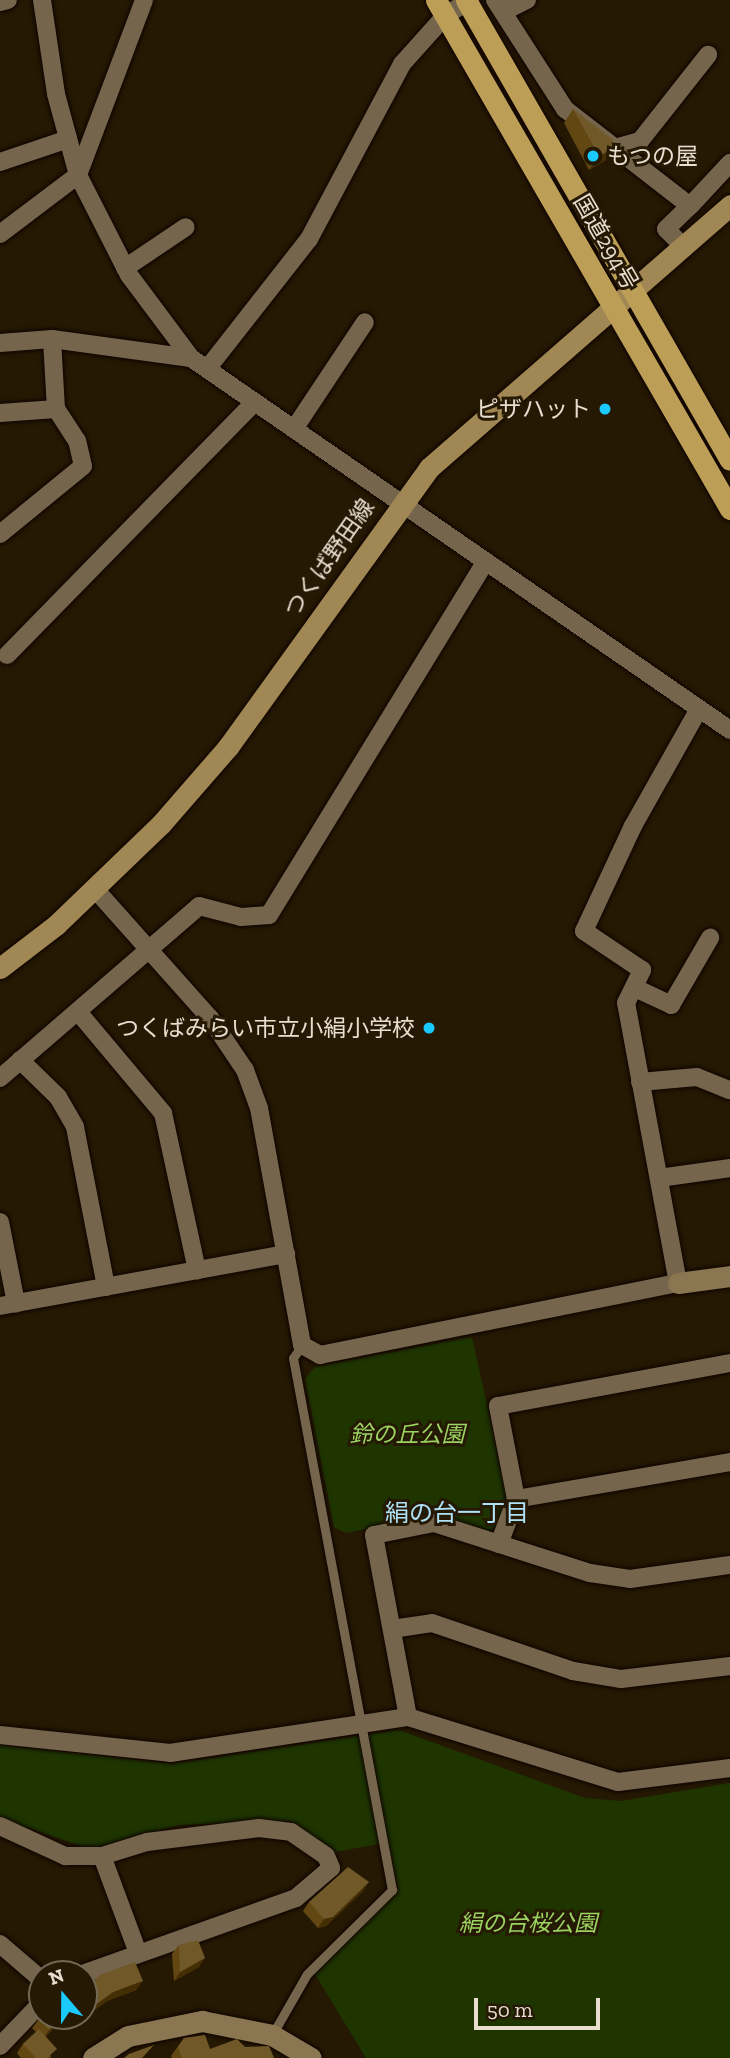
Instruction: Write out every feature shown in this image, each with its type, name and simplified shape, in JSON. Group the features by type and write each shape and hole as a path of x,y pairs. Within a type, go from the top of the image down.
{"highway":[{"name":"国道294号","path":"468,1 730,460"},
{"name":"国道294号","path":"441,8 730,509"}],"main road":[{"name":"つくば野田線","path":"0,968 94,888 228,747 400,503 464,435 730,205"}],"street":[{"path":"0,2 8,0"},
{"path":"42,0 68,139 78,175 125,268 191,358 730,730"},
{"path":"0,234 78,175 144,0"},
{"path":"527,0 499,6 565,109 690,205"},
{"path":"207,369 309,239 374,109 441,8 468,1"},
{"path":"615,148 640,141 708,55"},
{"path":"0,162 68,139"},
{"path":"684,246 666,229 730,163"},
{"path":"125,268 186,227"},
{"path":"293,429 365,322"},
{"path":"0,343 52,339 191,358"},
{"path":"0,534 83,466 77,441 56,409 52,339"},
{"path":"7,655 255,402"},
{"path":"0,413 56,409"},
{"path":"0,1078 79,1013 198,906 240,917 269,915 485,562"},
{"path":"677,1283 626,1003 642,971 584,931 633,826 699,709"},
{"path":"94,888 150,948 245,1070 259,1108 302,1345 320,1355 677,1283 730,1276"},
{"path":"635,988 671,1005 710,938"},
{"path":"79,1013 163,1114 197,1270"},
{"path":"20,1060 58,1097 75,1127 106,1287"},
{"path":"640,1082 697,1077 730,1090"},
{"path":"659,1178 730,1168"},
{"path":"0,1222 8,1305 286,1254"},
{"path":"499,1544 516,1499 498,1406 730,1363"},
{"path":"516,1499 730,1462"},
{"path":"408,1717 374,1535 434,1523 590,1573 630,1578 730,1565"},
{"path":"392,1629 432,1623 573,1671 621,1679 730,1666"},
{"path":"0,1735 170,1753 360,1729 408,1717 608,1781 654,1782 730,1768"},
{"path":"0,1826 65,1856 102,1856 147,1842 258,1828 291,1832 326,1856 331,1868 296,1898 98,1968"},
{"path":"102,1856 138,1953"},
{"path":"0,1944 28,1968"},
{"path":"0,2046 28,2017"},
{"path":"93,2058 164,2025 238,2024 272,2035 305,2056"}],"lane":[{"path":"272,2035 307,1974 392,1889 372,1795 293,1358 302,1345"}],"green space":[{"name":"鈴の丘公園","path":"472,1337 508,1500 498,1528 488,1531 430,1516 346,1533 334,1527 305,1379 315,1367"},
{"name":"絹の台桜公園","path":"399,1730 585,1798 621,1801 730,1783 730,2058 366,2058 313,1971 397,1891 379,1844 335,1852 291,1821 179,1825 90,1849 0,1818 0,1745 172,1764"}],"building":[{"path":"573,109 612,139 616,147 599,156"},
{"path":"348,1867 369,1882 333,1917 324,1919 309,1902"},
{"path":"198,1940 205,1958 180,1972 179,1945"},
{"path":"135,1962 143,1981 113,1992 98,2003 98,1977"},
{"path":"40,2030 57,2049 47,2058 36,2058 23,2044"},
{"path":"205,2035 210,2049 237,2039 245,2047 269,2046 274,2058 182,2058 178,2047 184,2038"},
{"path":"154,2045 142,2058 124,2058 129,2054"}],"place":[{"name":"もつの屋","path":"593,156"},
{"name":"ピザハット","path":"605,409"},
{"name":"つくばみらい市立小絹小学校","path":"429,1028"}],"district":[{"name":"絹の台一丁目","path":"457,1513"}]}
